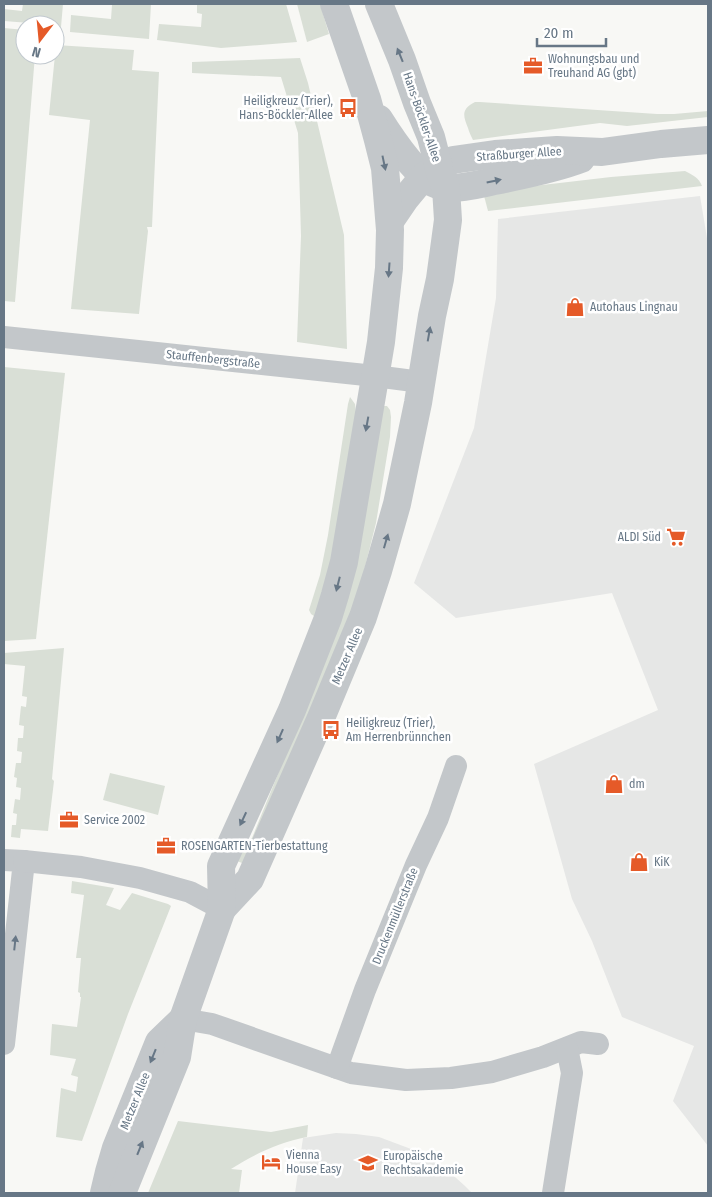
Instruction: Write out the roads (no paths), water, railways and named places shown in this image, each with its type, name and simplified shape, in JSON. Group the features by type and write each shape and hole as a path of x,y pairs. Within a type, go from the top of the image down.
{"street":[{"path":"334,4 367,99 385,168 390,221 389,268 381,342 375,376"},
{"name":"Hans-Böckler-Allee","path":"379,4 431,137 436,177 448,220 440,279 421,382"},
{"path":"367,99 386,130 406,157 436,177 405,199 390,221"},
{"name":"Straßburger Allee","path":"436,177 453,160 496,154 558,150 602,152 708,140"},
{"name":"Stauffenbergstraße","path":"4,337 421,382"},
{"name":"Metzer Allee","path":"122,1193 177,1057 183,1019 222,909 221,866 292,710 328,618 344,562 375,376"},
{"name":"Metzer Allee","path":"222,909 250,879 363,618 397,504 421,382"},
{"name":"Druckenmüllerstraße","path":"337,1068 365,990 416,865 438,818 456,766"},
{"path":"4,1044 14,861 81,867 140,878 190,892 222,909"},
{"path":"183,1019 212,1024 351,1073 406,1080 431,1080 492,1072 543,1057 581,1042 598,1044"},
{"name":"Metzer Allee","path":"104,1193 116,1148 158,1042 183,1019"},
{"path":"553,1193 572,1073 567,1048"}],"place":[{"name":"Wohnungsbau und Treuhand AG (gbt)","path":"533,66"},
{"name":"Heiligkreuz (Trier), Hans-Böckler-Allee","path":"348,108"},
{"name":"Autohaus Lingnau","path":"575,307"},
{"name":"ALDI Süd","path":"676,537"},
{"name":"Heiligkreuz (Trier), Am Herrenbrünnchen","path":"331,730"},
{"name":"dm","path":"614,784"},
{"name":"Service 2002","path":"69,820"},
{"name":"ROSENGARTEN-Tierbestattung","path":"166,846"},
{"name":"KiK","path":"639,862"},
{"name":"Vienna House Easy","path":"271,1162"},
{"name":"Europäische Rechtsakademie","path":"368,1163"}]}
